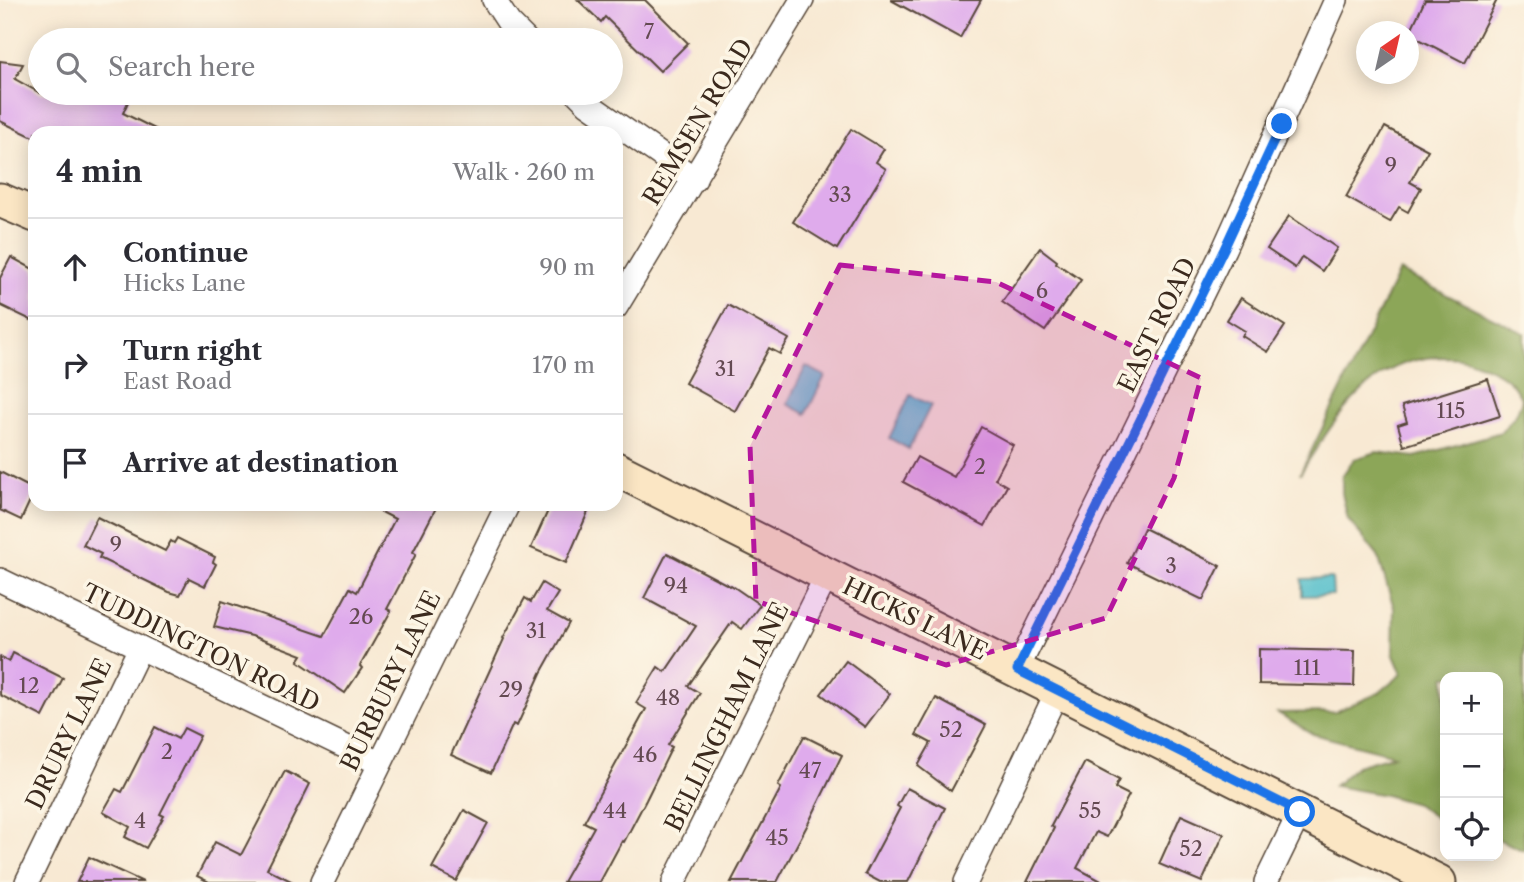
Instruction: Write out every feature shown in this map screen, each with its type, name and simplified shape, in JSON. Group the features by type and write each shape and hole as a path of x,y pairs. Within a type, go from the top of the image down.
{"main road":[{"path":"0,201 28,212"},
{"name":"HICKS LANE","path":"623,473 1439,882"}],"street":[{"path":"494,0 514,28"},
{"name":"REMSEN ROAD","path":"623,296 802,0"},
{"name":"EAST ROAD","path":"1017,670 1224,249 1336,0"},
{"path":"589,105 619,126"},
{"path":"623,129 695,179"},
{"name":"BURBURY LANE","path":"321,882 505,511"},
{"name":"BELLINGHAM LANE","path":"674,882 827,575"},
{"name":"TUDDINGTON ROAD","path":"0,580 379,763"},
{"name":"DRURY LANE","path":"27,882 140,648"},
{"path":"966,882 1058,690"},
{"path":"1266,882 1300,812"}],"highlighted area":[{"path":"840,265 996,282 1201,378 1174,478 1106,618 946,665 756,601 750,446"}],"green space":[{"path":"1399,271 1524,333 1524,851 1503,841 1503,672 1440,672 1440,821 1416,804 1385,795 1334,786 1357,766 1394,755 1313,734 1278,713 1335,712 1379,693 1402,674 1393,653 1394,608 1378,556 1348,519 1342,493 1342,476 1354,459 1377,452 1415,457 1501,432 1516,415 1522,400 1514,386 1493,370 1458,358 1437,357 1413,361 1391,369 1372,382 1340,415 1300,474"}],"water":[{"path":"806,366 825,376 806,414 787,404"},
{"path":"910,395 931,405 909,449 889,438"},
{"path":"1332,578 1333,595 1302,596 1302,579"}],"building":[{"path":"578,0 645,0 688,43 660,71 623,35 623,28 616,28 605,17 601,22"},
{"path":"891,0 981,0 960,38"},
{"path":"1425,0 1497,0 1465,63 1419,39 1419,21 1415,21"},
{"path":"0,61 23,64 15,79 28,86 28,105 127,105 123,113 149,126 28,126 28,135 0,121"},
{"path":"1385,127 1428,150 1410,182 1421,188 1408,212 1399,207 1390,222 1346,197"},
{"path":"851,129 884,149 876,162 886,169 837,249 793,222"},
{"path":"1289,216 1337,248 1322,271 1302,257 1295,268 1267,249"},
{"path":"1040,248 1081,280 1045,331 1002,302"},
{"path":"11,257 28,266 28,319 0,305 0,278"},
{"path":"1241,298 1285,326 1268,352 1242,336 1245,331 1227,320"},
{"path":"728,305 789,339 780,354 769,348 735,411 685,383"},
{"path":"1488,379 1500,416 1404,446 1398,425 1407,422 1402,406"},
{"path":"981,427 1013,445 995,479 1007,486 985,526 903,482 917,457 954,477"},
{"path":"0,472 28,486 28,505 21,520 0,510"},
{"path":"380,511 434,511 413,552 416,554 387,609 391,611 360,666 362,668 345,693 298,661 302,655 252,636 214,627 222,601 324,636 350,588 357,592 395,519"},
{"path":"548,511 588,512 566,563 531,548"},
{"path":"97,517 165,551 171,541 174,543 177,538 215,557 213,562 216,564 205,586 189,578 180,595 99,558 101,554 83,545"},
{"path":"1144,528 1220,566 1203,600 1127,563"},
{"path":"667,553 731,585 760,605 742,629 732,622 688,686 700,693 668,745 672,747 646,800 600,882 563,882 594,827 584,822 646,709 636,703 658,667 665,672 696,626 644,598"},
{"path":"542,583 558,593 547,611 569,623 541,673 517,726 513,724 491,773 451,755 503,638 525,598 531,602"},
{"path":"1259,649 1355,651 1354,686 1259,684"},
{"path":"13,653 63,678 43,717 0,695 0,657 9,662"},
{"path":"846,661 890,694 865,727 821,694"},
{"path":"936,698 986,725 951,791 918,766 931,743 916,735"},
{"path":"155,727 178,739 184,728 200,736 160,814 164,816 146,848 125,837 130,827 103,812 116,789 122,792"},
{"path":"804,736 842,755 809,822 777,882 731,882 781,788 778,786"},
{"path":"1085,762 1119,780 1115,788 1129,795 1107,837 1096,832 1077,868 1103,882 1027,882 1054,828 1051,826"},
{"path":"285,771 310,784 267,869 293,882 209,882 197,876 215,842 241,855"},
{"path":"907,788 945,808 908,882 880,882 865,874 900,808 897,806"},
{"path":"464,810 488,823 456,881 432,868"},
{"path":"1181,815 1224,834 1202,882 1159,864"},
{"path":"89,857 143,882 77,882"}],"route":[{"path":"1282,124 1224,249 1017,670 1300,812"}]}
